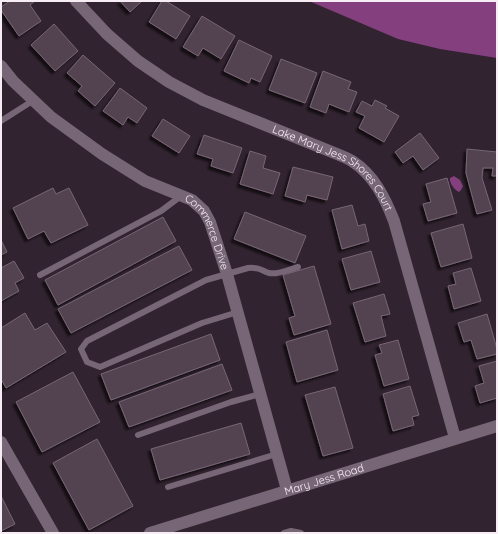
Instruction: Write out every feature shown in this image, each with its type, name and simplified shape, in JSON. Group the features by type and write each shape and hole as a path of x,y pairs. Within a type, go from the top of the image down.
{"street":[{"name":"Lake Mary Jess Shores Court","path":"76,1 107,34 138,61 169,82 204,100 352,161 368,173 385,199 394,221 455,438"},
{"name":"Commerce Drive","path":"2,68 13,81 51,117 102,154 144,181 192,200 204,212 210,222 227,274 288,490"},
{"name":"Mary Jess Road","path":"156,532 497,426"},
{"path":"1,442 52,533"}],"lane":[{"path":"1,121 34,100"},
{"path":"40,274 161,211 182,196"},
{"path":"238,312 202,323 100,367 87,362 81,349 87,341 206,280 255,267 269,273 274,273 298,267"},
{"path":"138,435 231,402 260,394"},
{"path":"168,487 277,454"},
{"path":"284,533 290,531 301,533"}],"shaded area":[{"path":"309,1 497,1 497,58 440,49 398,39"},
{"path":"454,176 460,180 463,186 459,192 450,182 450,178"}],"building":[{"path":"10,1 35,1 30,5 41,21 19,36 1,10 1,7"},
{"path":"120,1 142,1 130,12"},
{"path":"162,1 166,1 190,16 176,39 149,22"},
{"path":"202,16 235,36 221,59 203,48 198,56 183,47"},
{"path":"54,24 78,51 55,71 31,45"},
{"path":"239,40 272,56 260,82 251,78 249,83 224,71"},
{"path":"83,55 115,83 95,106 78,91 82,86 67,73"},
{"path":"281,59 317,73 305,103 269,90"},
{"path":"323,71 351,82 348,89 357,92 349,112 329,104 326,113 310,107"},
{"path":"120,88 147,108 137,123 128,117 123,125 103,111"},
{"path":"375,100 387,106 385,108 399,116 384,142 359,128 365,116 356,112 362,101 372,106"},
{"path":"163,119 190,136 179,153 152,136"},
{"path":"420,133 439,158 423,170 413,156 403,163 395,152"},
{"path":"204,135 242,148 233,173 211,166 213,159 197,154"},
{"path":"467,149 497,152 497,176 492,176 493,168 483,168 482,178 492,210 477,214 466,173"},
{"path":"250,151 266,156 263,168 280,173 273,194 240,184"},
{"path":"293,167 333,177 327,200 307,195 305,202 285,196"},
{"path":"447,178 457,213 428,221 423,204 431,202 426,184"},
{"path":"53,188 56,194 69,188 88,225 51,243 44,231 28,239 13,208"},
{"path":"352,205 358,226 365,224 369,241 342,249 332,210"},
{"path":"245,212 306,236 295,263 234,239"},
{"path":"163,217 176,241 58,305 45,280"},
{"path":"463,224 472,258 441,267 431,233"},
{"path":"1,240 7,252 1,255"},
{"path":"179,246 192,270 71,333 58,309"},
{"path":"371,251 380,282 351,290 342,259"},
{"path":"14,261 24,278 15,283 19,291 1,301 1,268"},
{"path":"314,266 331,324 294,335 289,318 295,316 283,275"},
{"path":"471,268 481,301 454,309 448,286 456,284 453,273"},
{"path":"384,294 390,314 381,316 386,336 365,342 353,303"},
{"path":"25,313 35,330 47,323 66,352 6,388 1,379 1,328"},
{"path":"487,314 497,349 497,354 477,359 471,340 464,342 458,323"},
{"path":"327,330 338,370 297,382 286,342"},
{"path":"211,334 220,360 111,400 101,374"},
{"path":"398,340 409,379 384,386 375,355 382,353 379,345"},
{"path":"497,361 497,398 480,403 475,386 484,383 479,366"},
{"path":"222,364 232,390 129,427 119,402"},
{"path":"73,372 100,422 42,452 16,402"},
{"path":"410,386 419,415 412,417 414,425 393,431 383,394"},
{"path":"335,387 353,448 323,456 305,395"},
{"path":"241,423 250,454 160,480 151,449"},
{"path":"97,439 133,506 89,530 53,463"},
{"path":"1,496 15,524 1,531"}]}
